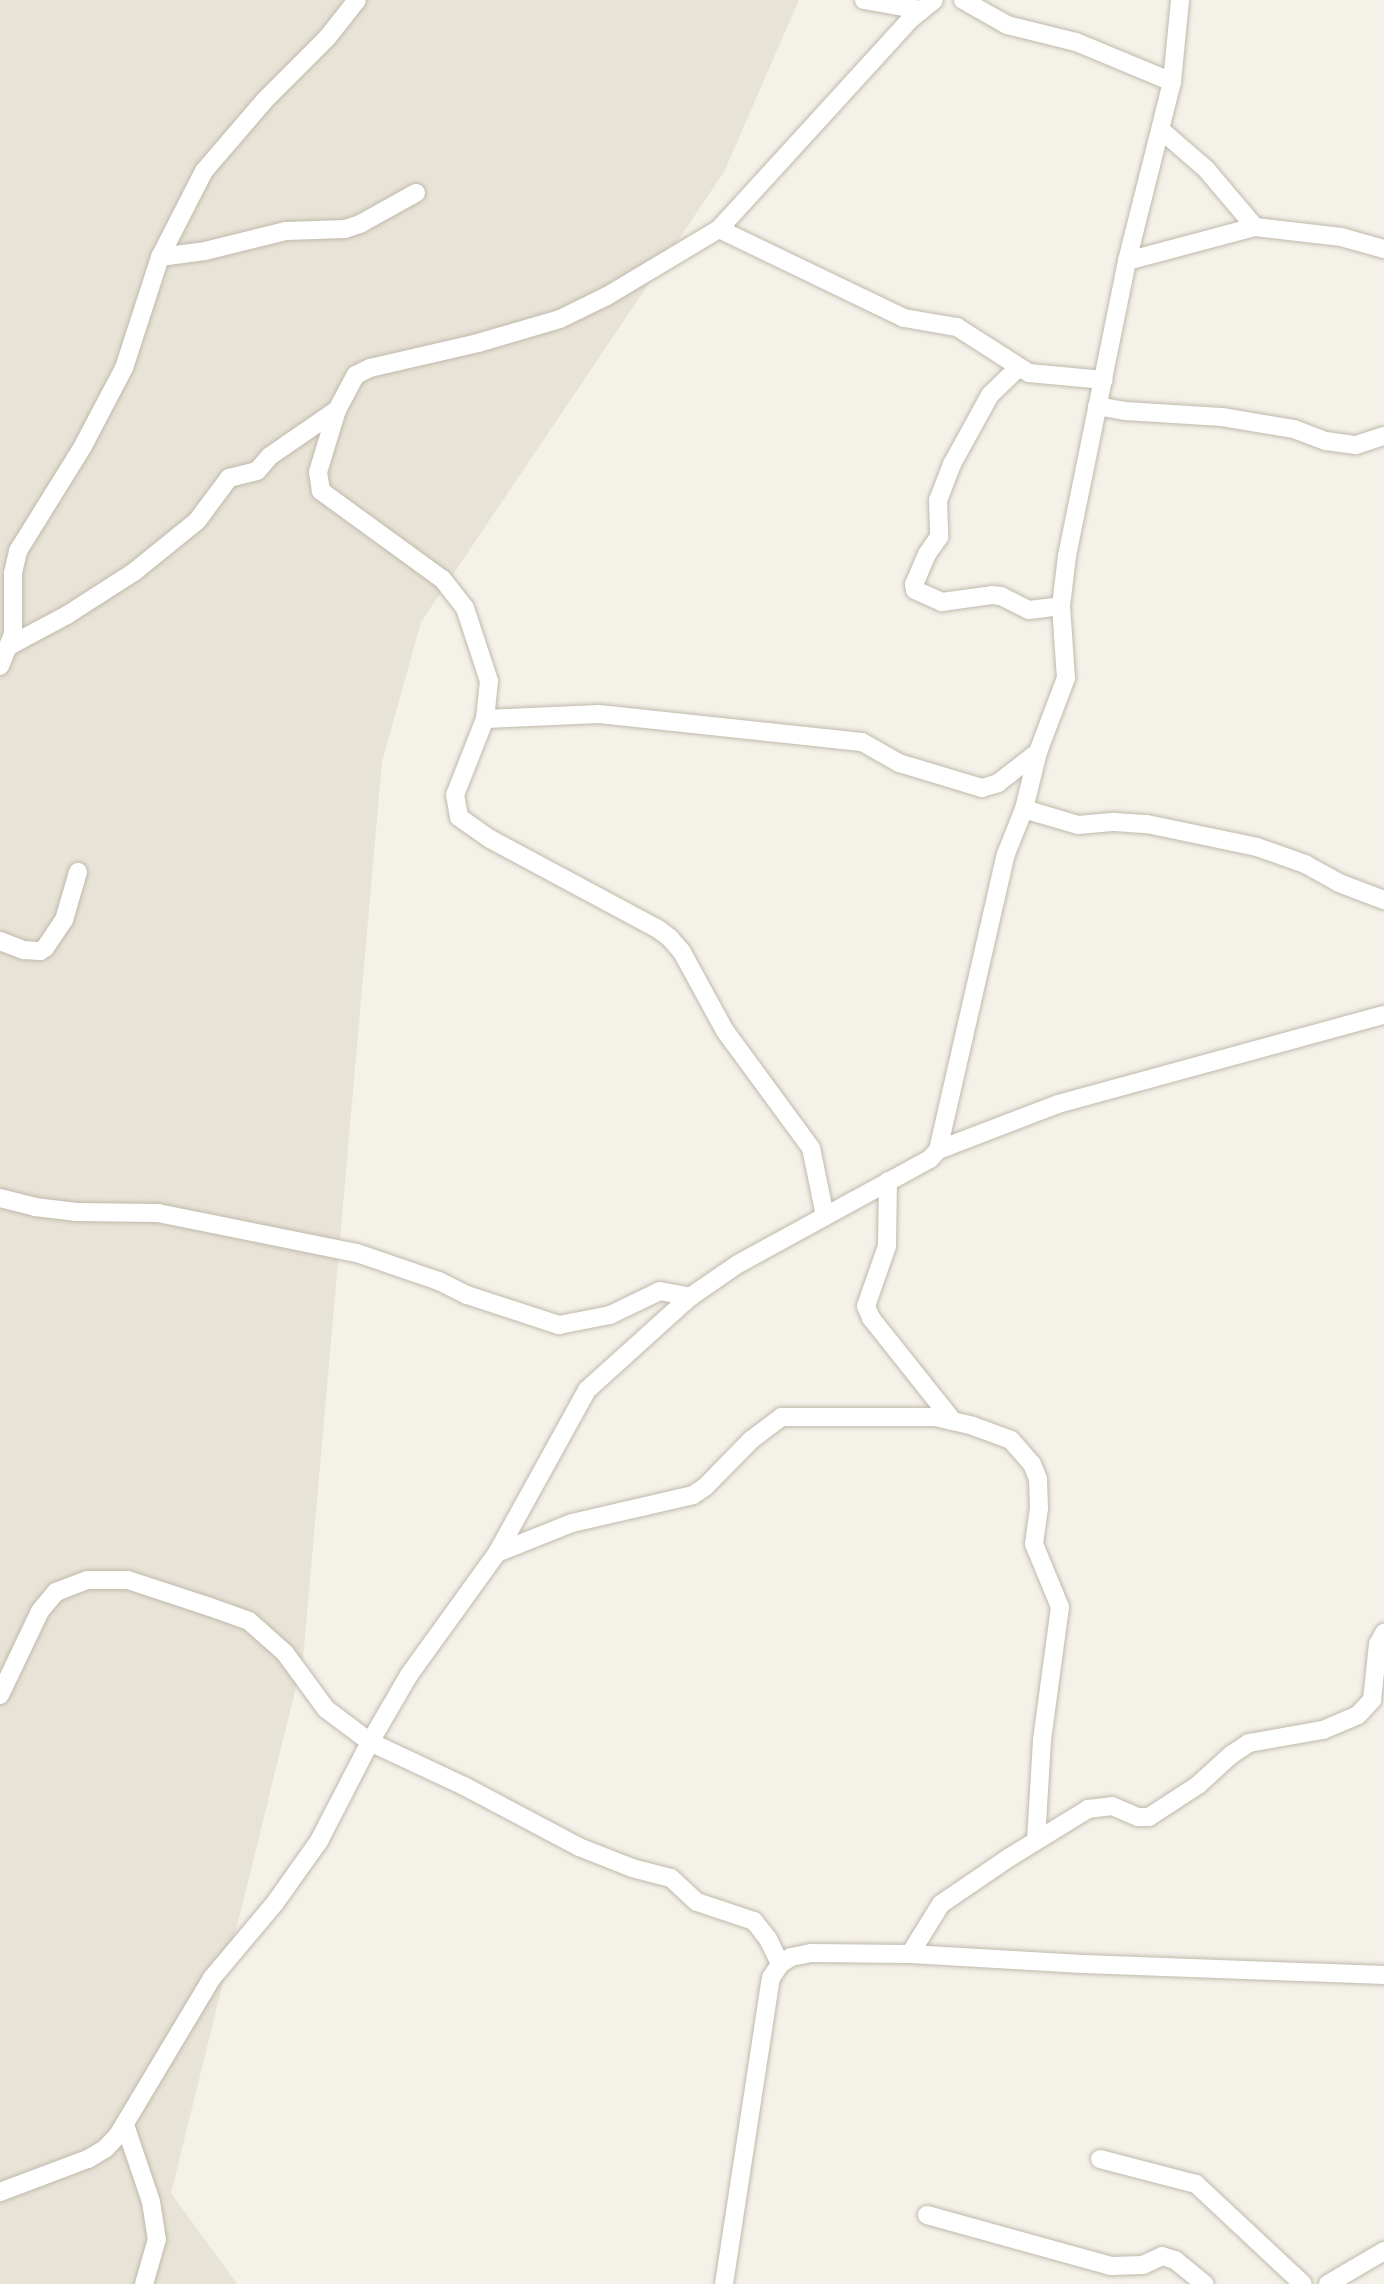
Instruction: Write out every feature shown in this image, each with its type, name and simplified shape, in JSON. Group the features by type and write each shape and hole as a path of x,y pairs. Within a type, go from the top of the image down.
{"street":[{"path":"0,666 13,634 6,569 83,446 124,368 160,257 204,171 266,99 327,37 357,0"},
{"path":"864,0 927,5"},
{"path":"964,0 1007,25 1076,42 1172,82"},
{"path":"938,1150 1006,854 1024,809 1038,752 1066,678 1061,606 1066,556 1127,261 1172,82 1180,0"},
{"path":"825,1216 811,1148 725,1031 682,952 658,929 490,839 459,817 455,795 485,719 489,681 460,598 442,579 319,489 318,472 337,410 356,375 560,319 607,296 719,229 927,5"},
{"path":"1161,130 1206,169 1255,227"},
{"path":"160,257 205,251 286,231 345,229 360,224 416,193"},
{"path":"1127,261 1255,227 1341,237 1384,249"},
{"path":"719,229 904,318 957,327 1002,354 1018,368 1041,375 1104,380"},
{"path":"1018,368 990,396 952,464 938,500 939,537 927,554 914,584 915,590 933,601 992,595 1001,596 1029,610 1061,606"},
{"path":"1097,406 1125,411 1222,417 1294,429 1326,441 1356,445 1384,436"},
{"path":"9,646 67,615 135,572 197,521 229,478 257,471 270,456 337,410"},
{"path":"485,719 599,714 862,742 899,763 982,788 998,783 1038,752"},
{"path":"1024,809 1078,825 1115,822 1147,824 1257,847 1305,864 1339,883 1384,900"},
{"path":"0,941 24,950 40,951 45,948 64,920 78,872"},
{"path":"0,2192 88,2159 106,2148 125,2125 212,1978 275,1902 319,1841 370,1742 438,1631 497,1553 587,1390 690,1297 738,1264 930,1158 938,1150 1058,1104 1384,1015"},
{"path":"888,1181 887,1246 866,1306 871,1318 953,1421"},
{"path":"0,1198 34,1207 77,1212 158,1213 356,1253 439,1281 467,1295 559,1325 610,1315 660,1291 690,1297"},
{"path":"497,1553 572,1523 693,1494 705,1487 751,1440 781,1417 897,1416 953,1421 1011,1440 1032,1464 1038,1479 1039,1508 1034,1544 1060,1607 1042,1740 1037,1841"},
{"path":"0,1695 40,1611 56,1591 87,1580 128,1580 249,1621 285,1653 326,1709 370,1742 464,1786 579,1847 632,1868 671,1878 697,1902 754,1921 768,1938 780,1964"},
{"path":"910,1954 941,1904 1037,1841 1097,1807 1116,1807 1132,1815 1149,1817 1198,1785 1231,1755 1249,1743 1323,1730 1358,1715 1372,1699 1378,1644 1384,1633"},
{"path":"724,2284 771,1978 780,1964 791,1957 811,1953 910,1954 1083,1964 1384,1975"},
{"path":"125,2125 151,2202 157,2239 144,2284"},
{"path":"1100,2159 1196,2184 1303,2284"},
{"path":"928,2215 1111,2266 1143,2266 1162,2256 1175,2260 1205,2284"},
{"path":"1328,2284 1384,2251"}],"shaded area":[{"path":"0,0 799,0 724,172 421,622 382,762 303,1659 171,2193 237,2284 0,2284"}]}
